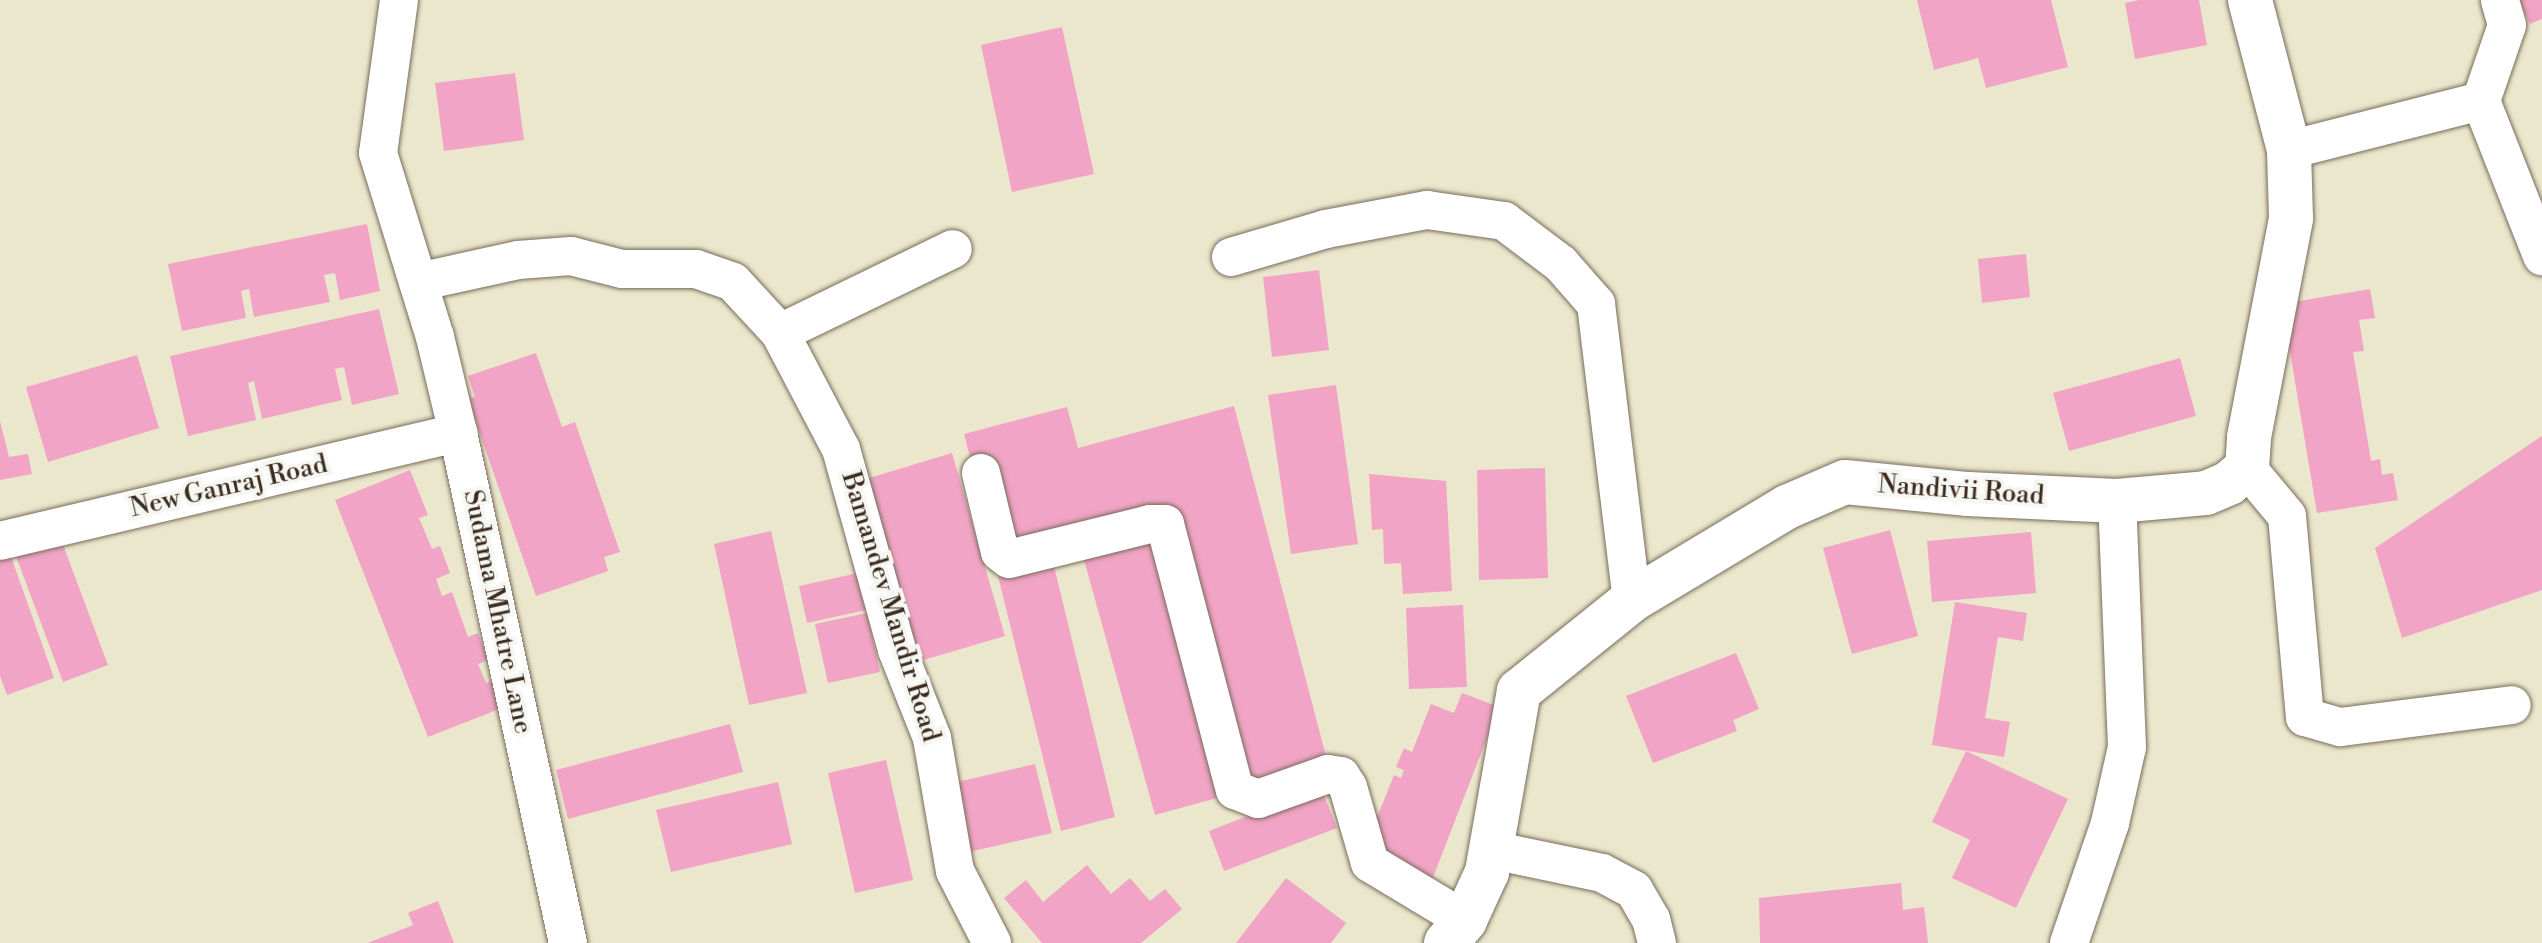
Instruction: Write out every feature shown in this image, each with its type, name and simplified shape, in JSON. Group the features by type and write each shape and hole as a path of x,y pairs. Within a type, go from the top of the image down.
{"street":[{"path":"399,0 378,153 418,282"},
{"path":"2250,0 2289,150 2291,218 2249,437 2247,468 2287,516 2305,717 2341,727 2512,705"},
{"path":"2500,0 2507,25 2481,101 2542,256"},
{"path":"2289,150 2481,101"},
{"path":"1231,257 1326,229 1427,210 1504,221 1561,264 1596,304 1632,600"},
{"path":"780,333 953,249"},
{"name":"Bamandev Mandir Road","path":"418,282 518,260 571,256 622,269 696,269 733,282 780,333 841,449 897,650 932,738 955,871 992,943"},
{"name":"Sudama Mhatre Lane","path":"418,282 458,433 568,943"},
{"name":"New Ganraj Road","path":"0,541 458,433"},
{"name":"Nandivii Road","path":"1455,931 1487,872 1519,691 1632,600 1787,507 1845,482 1968,494 2117,501 2206,493 2229,483 2247,468"},
{"path":"981,473 1000,552 1009,559 1150,524 1165,524 1235,790 1258,799 1328,774 1341,776 1348,787 1370,863 1455,931"},
{"path":"2069,943 2110,823 2127,747 2117,501"},
{"path":"1492,850 1602,873 1634,890 1651,919 1657,943"}],"building":[{"path":"1917,0 2051,0 2068,67 1986,88 1978,58 1934,70"},
{"path":"2139,0 2199,0 2207,45 2135,59 2125,3"},
{"path":"2519,0 2542,0 2542,19 2530,24"},
{"path":"1062,27 1094,174 1012,192 981,45"},
{"path":"515,73 524,140 444,151 435,83"},
{"path":"367,224 380,291 340,300 335,273 324,275 330,302 254,317 249,289 241,291 246,318 182,331 168,264"},
{"path":"2026,254 2030,297 1982,303 1978,259"},
{"path":"1319,270 1329,350 1272,357 1263,277"},
{"path":"2370,289 2375,318 2359,320 2364,351 2353,352 2371,461 2380,459 2382,475 2393,473 2398,500 2317,513 2282,304"},
{"path":"379,309 399,394 352,405 344,367 335,369 342,400 262,419 254,381 248,383 256,420 188,436 170,356"},
{"path":"536,353 562,427 575,422 620,552 604,557 608,571 536,596 468,399 475,397 468,376"},
{"path":"137,355 159,428 48,462 26,387"},
{"path":"2180,358 2196,416 2069,451 2053,393"},
{"path":"1336,385 1358,544 1291,554 1268,395"},
{"path":"1234,406 1327,760 1239,783 1167,512 1016,551 972,465 964,434 1067,407 1078,448"},
{"path":"0,421 9,457 28,454 32,474 0,480"},
{"path":"2542,436 2542,590 2402,638 2375,548"},
{"path":"952,453 1005,636 920,661 866,479"},
{"path":"1545,468 1548,578 1479,580 1477,470"},
{"path":"410,470 428,515 419,518 432,549 440,546 450,573 436,579 442,596 452,592 468,637 478,633 488,660 478,664 486,683 496,679 507,706 428,737 335,500"},
{"path":"1369,474 1446,481 1452,591 1403,594 1401,563 1384,564 1383,529 1372,530"},
{"path":"1155,529 1228,795 1155,815 1081,549"},
{"path":"1890,530 1918,636 1852,654 1823,548"},
{"path":"771,531 807,693 749,705 714,544"},
{"path":"2031,532 2036,593 1932,602 1927,541"},
{"path":"59,534 108,665 63,682 14,551"},
{"path":"8,548 54,678 7,695 0,676 0,551"},
{"path":"1052,558 1115,817 1061,831 997,572"},
{"path":"867,571 875,608 807,623 799,586"},
{"path":"1955,602 2027,613 2023,641 1998,637 1985,718 2010,722 2004,757 1932,745"},
{"path":"1463,605 1467,687 1409,689 1406,608"},
{"path":"867,613 880,672 828,683 815,624"},
{"path":"1736,653 1759,709 1733,720 1737,731 1653,763 1626,696"},
{"path":"1462,693 1499,707 1427,893 1380,875 1375,814 1378,815 1394,775 1401,778 1404,770 1396,767 1404,748 1412,752 1431,704 1454,713"},
{"path":"730,724 743,772 568,819 556,770"},
{"path":"1966,751 2068,799 2016,908 1952,878 1970,840 1932,822"},
{"path":"886,760 913,880 855,893 828,773"},
{"path":"1035,764 1052,833 960,854 944,785"},
{"path":"778,782 792,844 671,872 656,810"},
{"path":"1321,788 1337,828 1224,871 1209,831"},
{"path":"1087,865 1111,894 1130,878 1150,901 1165,889 1182,909 1141,943 1042,943 1004,898 1026,880 1043,902"},
{"path":"1286,878 1346,923 1331,943 1236,943"},
{"path":"1901,883 1903,910 1924,907 1928,943 1760,943 1759,898"},
{"path":"438,901 454,943 368,943 413,925 408,913"}]}
